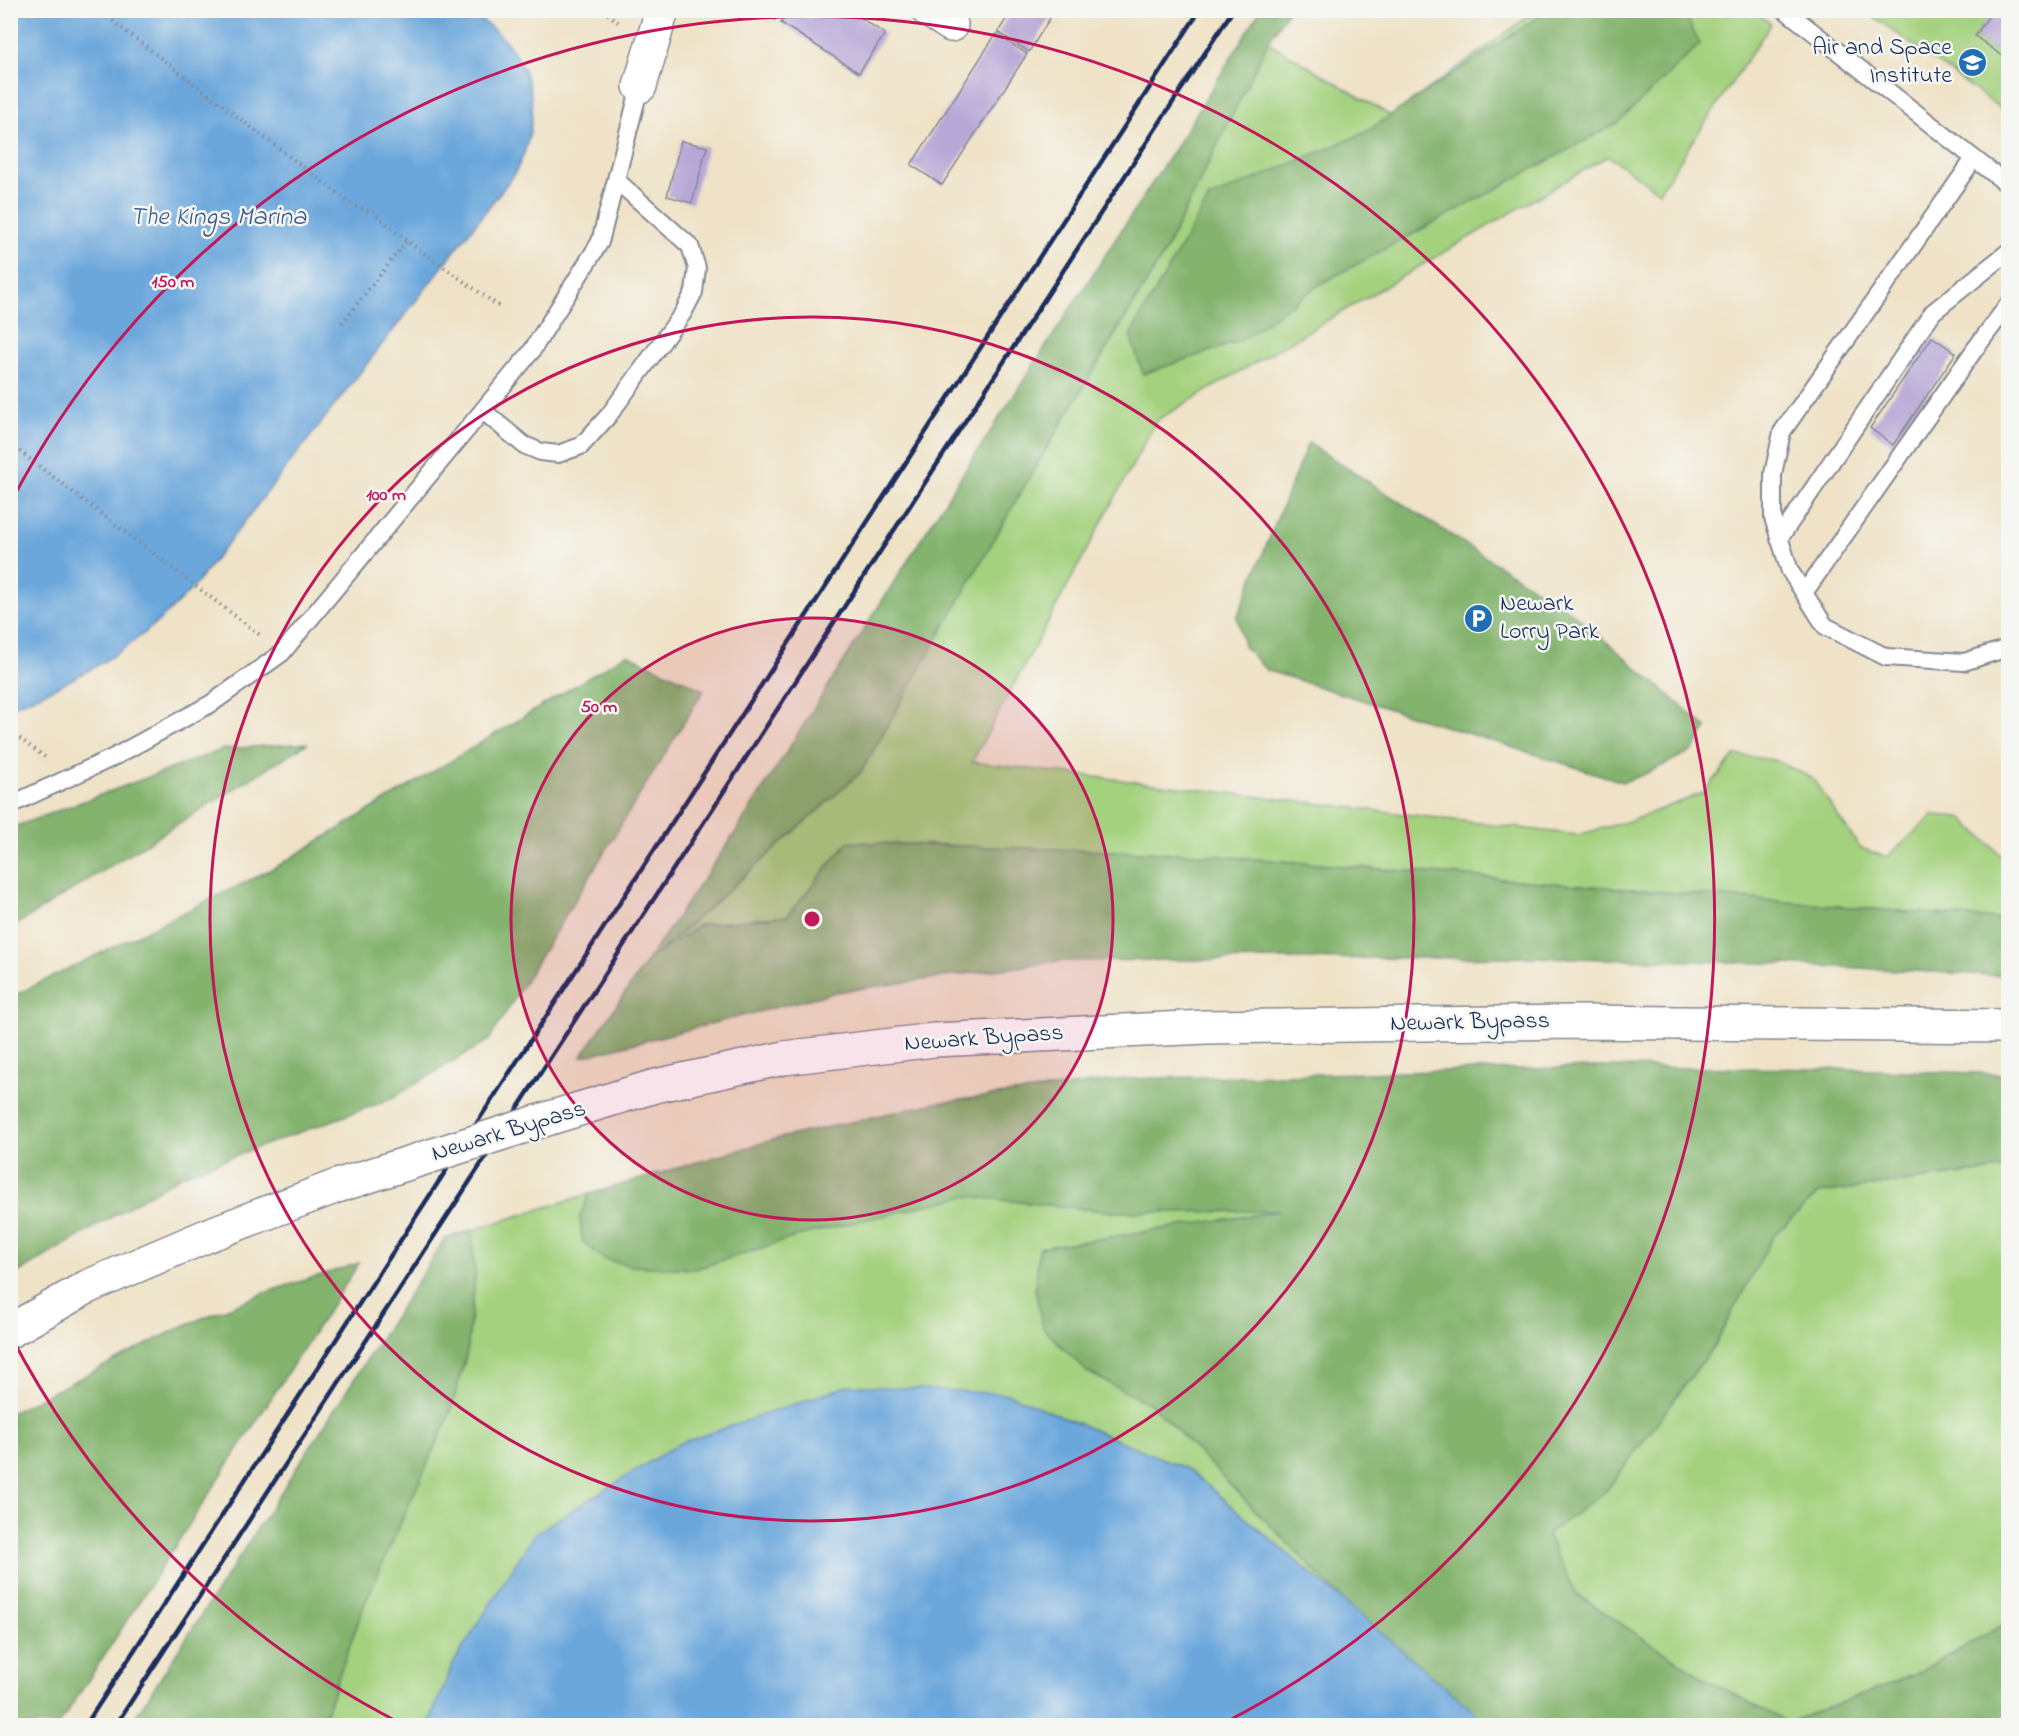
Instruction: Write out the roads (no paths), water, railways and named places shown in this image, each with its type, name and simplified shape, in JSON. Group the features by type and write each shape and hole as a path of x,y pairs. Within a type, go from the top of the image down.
{"main road":[{"path":"640,87 662,10"},
{"name":"Newark Bypass","path":"10,1331 87,1287 211,1234 337,1186 655,1086 784,1058 934,1040 1206,1027 1563,1022 2008,1026"}],"lane":[{"path":"1785,10 1973,160 2008,185"},
{"path":"10,805 114,758 212,703 282,652 531,352 600,242 640,87"},
{"path":"1973,160 1782,432 1773,474 1773,518 1790,571 1825,627 1886,657 1964,662 2008,648"},
{"path":"483,411 524,445 541,452 558,454 581,446 609,415 683,313 694,292 697,268 690,246 616,180"},
{"path":"1779,539 1933,312 2008,252"},
{"path":"1804,593 2008,305"}],"water":[{"name":"The Kings Marina","path":"11,10 469,11 498,33 514,53 524,70 532,105 528,141 513,176 196,584 154,625 111,657 64,683 11,707"},
{"path":"850,1385 1008,1394 1189,1470 1490,1725 428,1725 454,1662 534,1534 678,1444"}],"railway":[{"path":"85,1726 1200,10"},
{"path":"115,1726 1233,10"}],"place":[{"name":"Air and Space Institute","path":"1973,62"},
{"name":"Newark Lorry Park","path":"1479,618"}]}
